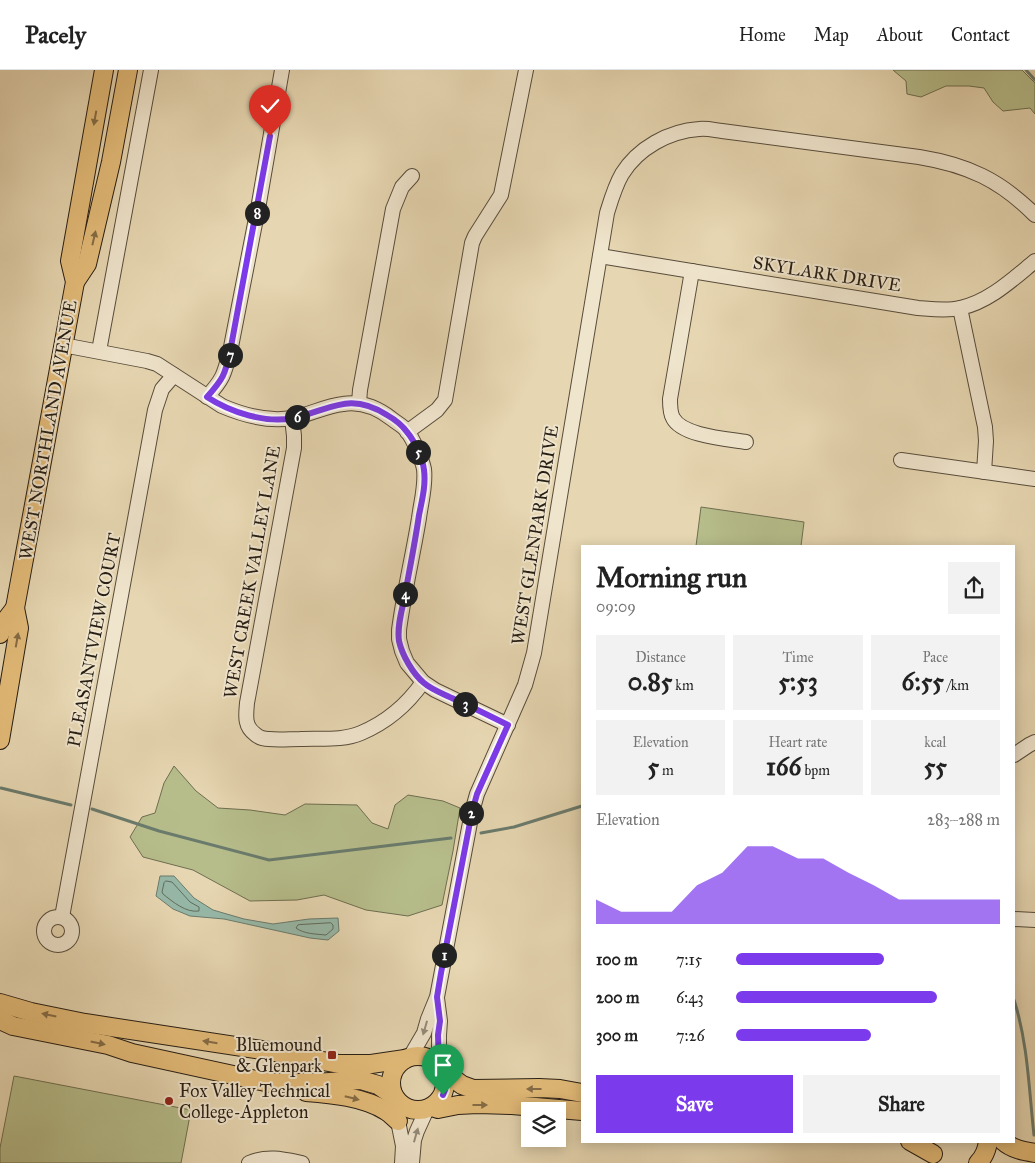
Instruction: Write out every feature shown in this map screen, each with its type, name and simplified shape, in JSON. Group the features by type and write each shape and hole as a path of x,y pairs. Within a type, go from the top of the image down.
{"main road":[{"name":"WEST NORTHLAND AVENUE","path":"75,282 70,261 104,70"},
{"name":"WEST NORTHLAND AVENUE","path":"0,740 19,628 15,608 75,282 87,264 111,162 128,70"},
{"name":"WEST NORTHLAND AVENUE","path":"0,634 2,625 15,608"},
{"path":"0,1003 31,1012 85,1023 275,1052 339,1064 371,1064 421,1056 431,1059 462,1085 473,1089 539,1088 581,1092"},
{"path":"4,1024 108,1045 132,1053 270,1083 297,1091 332,1094 365,1102 388,1112 398,1121"},
{"path":"408,1058 397,1066 392,1075 391,1086 401,1105 411,1110 417,1111 478,1104 531,1106 581,1111"},
{"path":"430,1108 440,1100 445,1090 445,1080 440,1068"},
{"path":"270,1083 361,1080 378,1085 396,1098"},
{"path":"913,1143 935,1156"},
{"path":"978,1163 985,1155 988,1143"},
{"path":"1007,1143 1019,1150 1035,1152"}],"street":[{"path":"99,352 152,70"},
{"path":"207,397 220,383 225,374 259,203 282,70"},
{"path":"407,432 441,407 445,400 472,243 501,195 526,70"},
{"name":"WEST GLENPARK DRIVE","path":"408,1058 424,1033 437,997 477,794 528,677 537,639 611,199 622,174 630,163 649,146 670,135 691,130 710,129 950,163 979,174 997,184 1011,193 1035,215"},
{"path":"359,404 393,209 402,187 412,176"},
{"name":"SKYLARK DRIVE","path":"600,256 918,308 950,309 972,305 990,296 1035,261"},
{"path":"692,272 670,399 670,410 673,419 685,429 746,442"},
{"path":"960,308 985,427 984,472"},
{"path":"63,345 148,360 230,410 254,417 292,418 342,404 371,406 390,417 407,432 421,458 424,478 401,617 399,639 402,651 407,663 423,682 435,690 508,725"},
{"name":"PLEASANTVIEW COURT","path":"62,918 155,410 162,389 174,375"},
{"name":"WEST CREEK VALLEY LANE","path":"292,418 294,448 247,703 246,724 257,736 270,740 343,738 358,734 382,723 403,706 416,693 423,682"},
{"path":"901,460 1035,479"},
{"path":"1015,754 1035,742"},
{"path":"1015,919 1035,920"},
{"name":"WEST GLENPARK DRIVE","path":"437,997 440,1021 438,1035 440,1068"},
{"path":"396,1098 403,1146 402,1163"},
{"path":"412,1163 416,1131 430,1108"},
{"path":"249,1163 264,1158 302,1163"}],"green space":[{"path":"893,70 1022,70 1035,83 1035,114 1030,108 1003,111 993,102 984,88 946,86 921,97 907,94 906,81"},
{"path":"701,507 804,522 801,545 696,545"},
{"path":"174,766 196,791 218,808 285,815 305,804 357,805 372,823 388,829 395,805 408,795 443,801 460,808 442,905 408,916 366,910 324,895 297,900 250,901 193,870 143,857 130,837 142,817 155,813 164,783"},
{"path":"14,1076 191,1110 181,1163 0,1163 0,1148"}],"water":[{"path":"160,876 174,876 194,898 213,910 244,919 273,924 309,919 338,918 339,931 328,940 310,938 224,919 190,916 173,909 156,896"}],"waterway":[{"path":"1026,70 1035,80"},
{"path":"1,788 71,805"},
{"path":"481,833 514,827 581,806"},
{"path":"92,809 159,831 269,860 451,838"},
{"path":"1015,1003 1025,1050 1034,1135"}],"place":[{"name":"Bluemound & Glenpark","path":"332,1055"},
{"name":"Fox Valley Technical College-Appleton","path":"169,1101"}],"route":[{"path":"270,136 259,203 225,374 220,383 207,397 230,410 254,417 279,419 292,418 342,404 352,403 371,406 390,417 407,432 421,458 424,478 399,630 402,651 407,663 423,682 435,690 508,725 477,794 472,812 441,973 437,997 440,1021 438,1035 439,1066 445,1080 443,1095"}]}
